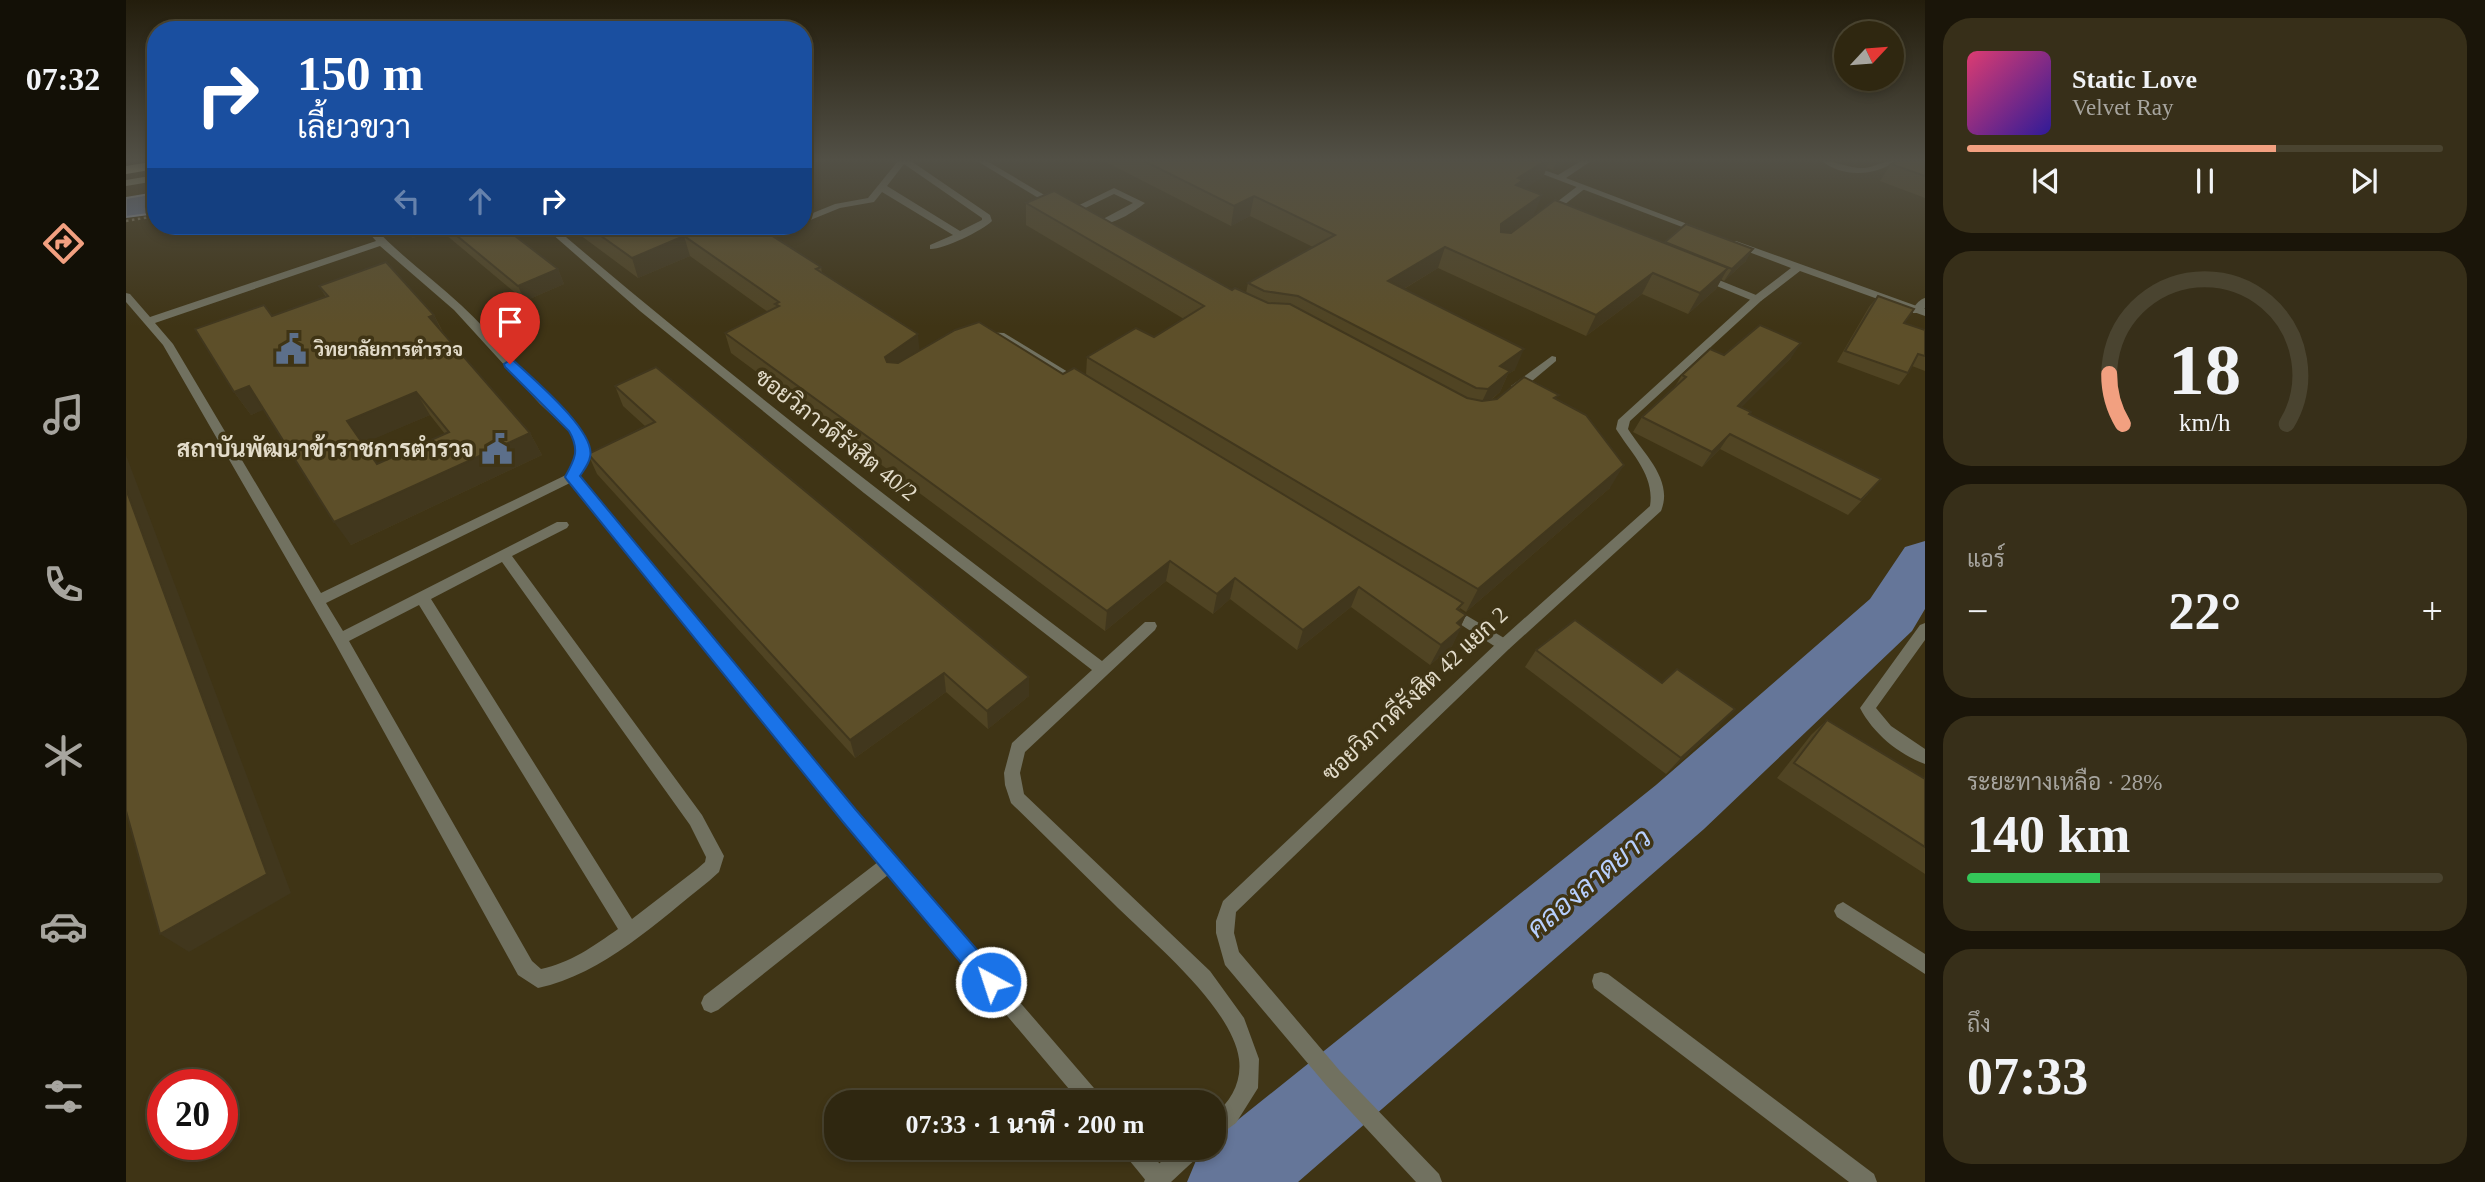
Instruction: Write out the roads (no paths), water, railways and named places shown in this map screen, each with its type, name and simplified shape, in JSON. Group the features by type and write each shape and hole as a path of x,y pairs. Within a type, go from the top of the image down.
{"street":[{"path":"929,216 960,235"},
{"path":"933,247 982,225 987,221 986,216"},
{"path":"1077,216 1112,236"},
{"path":"1088,222 1105,222 1115,216"},
{"path":"1537,221 1544,216"},
{"path":"1552,216 1559,219"},
{"path":"1661,216 1709,234"},
{"path":"317,600 572,477 584,456 582,442 574,429 544,401 458,308 376,235"},
{"name":"ซอยวิภาวดีรังสิต 40/2","path":"558,235 644,309 859,481 1103,670"},
{"path":"1722,239 1921,312 1925,301"},
{"path":"149,321 382,242"},
{"name":"ซอยวิภาวดีรังสิต 42 แยก 2","path":"1431,1182 1334,1079 1233,958 1224,939 1224,920 1230,907 1504,645 1656,508 1661,495 1658,482 1622,429 1624,420 1757,299 1798,267"},
{"path":"1695,274 1757,299"},
{"path":"126,296 167,344 340,639 525,968 538,979 553,978 588,960 703,876 713,866 715,856 696,820 504,555"},
{"path":"970,338 1000,335 1088,388"},
{"path":"1502,399 1552,359"},
{"path":"572,477 890,863 1083,1090"},
{"path":"340,639 562,525"},
{"path":"422,597 629,930"},
{"path":"1433,600 1504,645"},
{"path":"1150,626 1018,748 1012,764 1011,780 1017,798 1203,978 1237,1025 1249,1059 1248,1088 1226,1119"},
{"path":"1925,629 1868,708 1887,732 1925,757"},
{"path":"711,1003 890,863"},
{"path":"1843,911 1925,965"},
{"path":"1601,981 1866,1182"},
{"path":"1141,1160 1157,1180 1180,1160"}],"waterway":[{"name":"คลองลาดยาว","path":"1231,1182 1680,807 1891,615 1925,562"}],"place":[{"name":"วิทยาลัยการตำรวจ","path":"291,349"},
{"name":"สถาบันพัฒนาข้าราชการตำรวจ","path":"497,449"}]}
